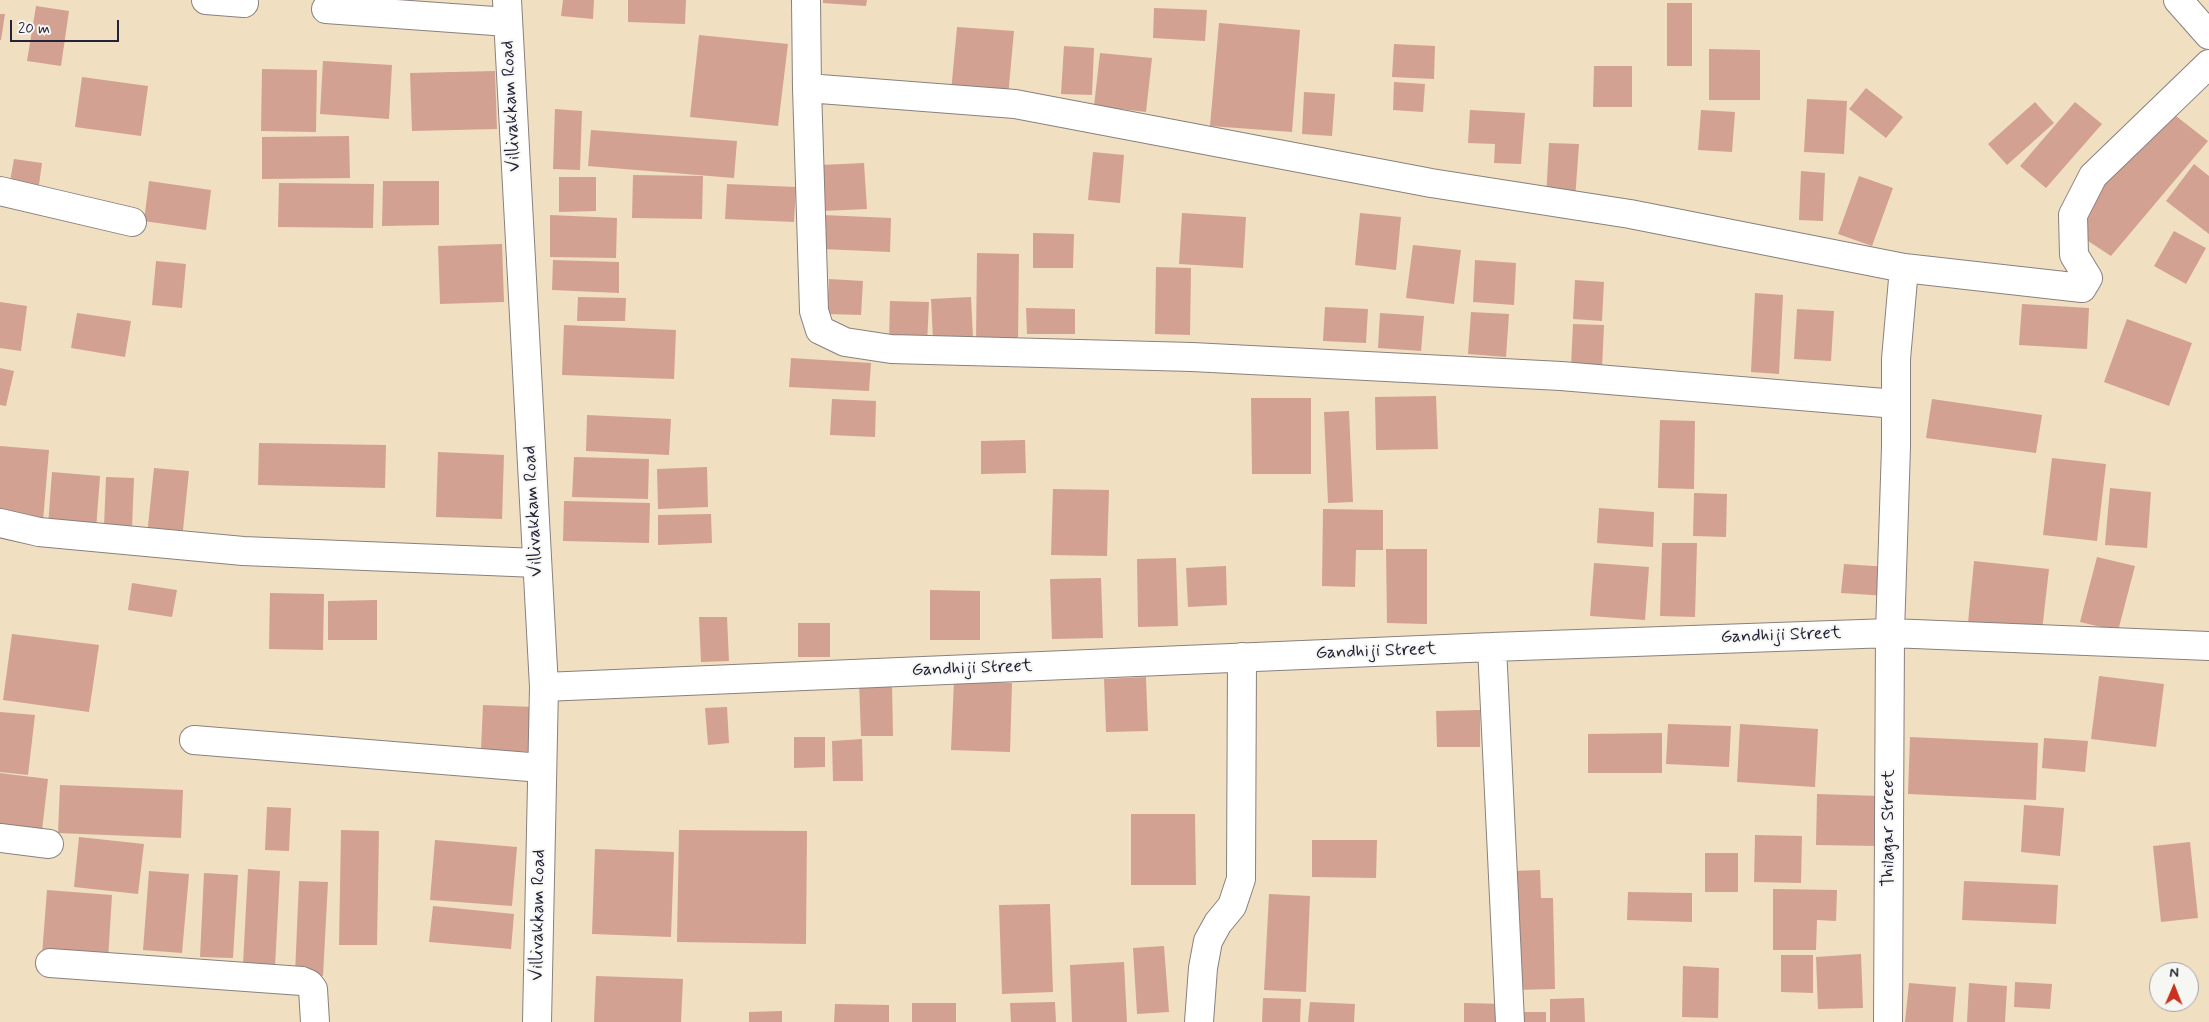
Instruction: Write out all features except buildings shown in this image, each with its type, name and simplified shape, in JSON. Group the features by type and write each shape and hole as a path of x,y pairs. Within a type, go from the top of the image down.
{"street":[{"path":"206,0 244,3"},
{"path":"806,0 814,311 820,330 844,342 891,350 1192,357 1560,376 1896,404"},
{"path":"2178,0 2209,36"},
{"path":"326,9 507,11"},
{"name":"Villivakkam Road","path":"507,11 544,687 537,1022"},
{"path":"807,88 1015,104 1431,184 1630,214 1904,268 2082,288 2088,278 2074,255 2073,215 2093,176 2209,64"},
{"path":"0,191 132,222"},
{"name":"Thilagar Street","path":"1888,1022 1890,633 1896,359 1904,268"},
{"path":"0,523 39,532 243,551 537,563"},
{"name":"Gandhiji Street","path":"544,687 1242,657 1890,633 2209,646"},
{"path":"1492,647 1510,1022"},
{"path":"1199,1022 1203,968 1208,941 1232,906 1241,879 1242,657"},
{"path":"194,740 542,768"},
{"path":"0,838 49,844"},
{"path":"50,963 302,981 309,984 313,989 315,1022"}]}
